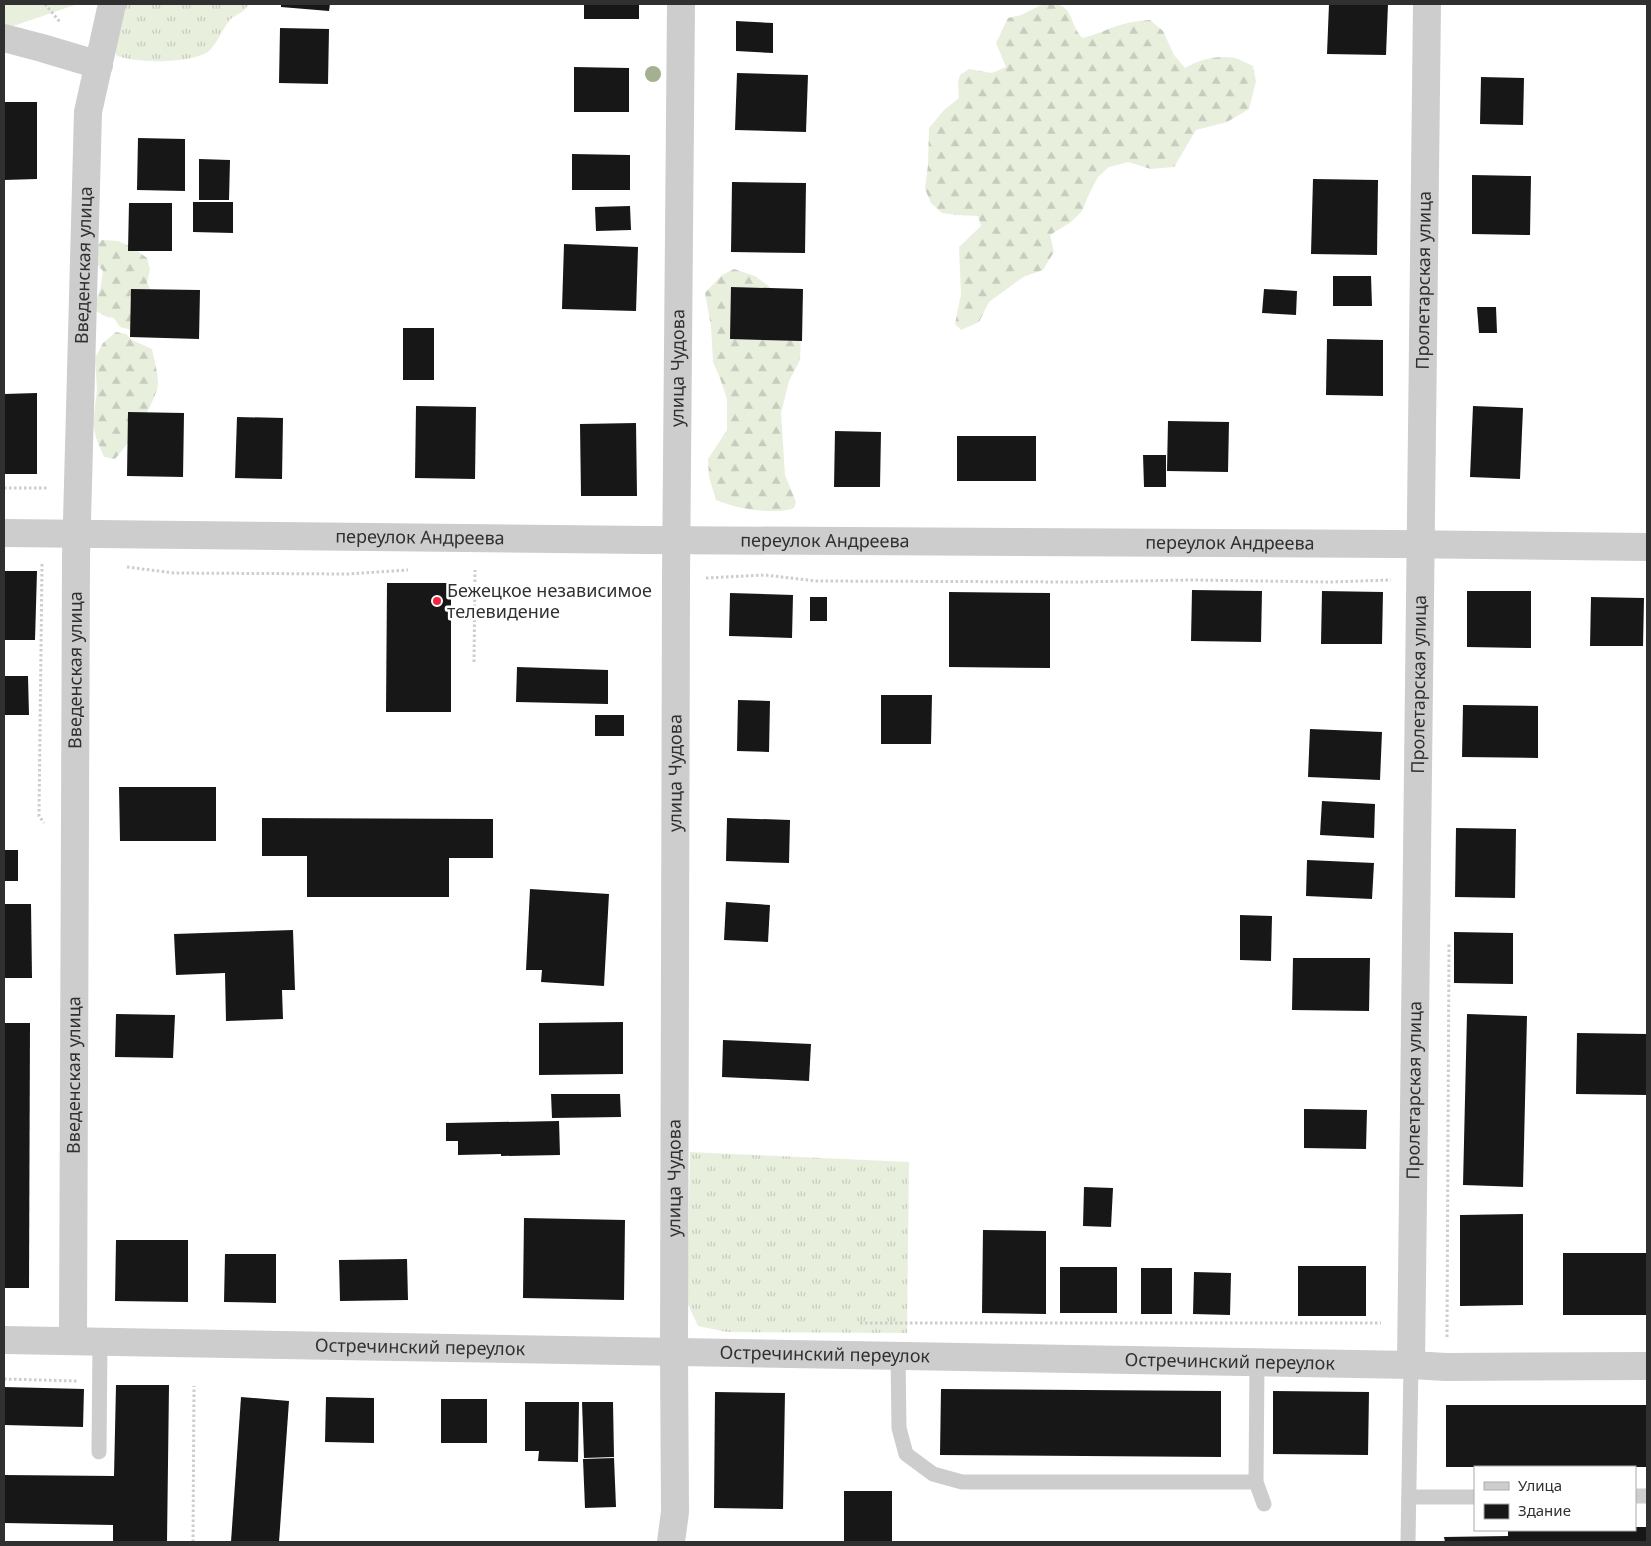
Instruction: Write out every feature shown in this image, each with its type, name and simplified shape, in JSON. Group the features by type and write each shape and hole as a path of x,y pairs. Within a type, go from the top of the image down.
{"street":[{"name":"Введенская улица","path":"87,1340 76,533 88,112 112,4"},
{"name":"улица Чудова","path":"671,1542 675,1512 676,577 681,4"},
{"name":"Пролетарская улица","path":"1411,1365 1426,4"},
{"path":"4,38 98,65"},
{"name":"переулок Андреева","path":"4,533 1647,547"},
{"name":"Остречинский переулок","path":"4,1340 87,1340 1446,1367 1647,1366"}],"lane":[{"path":"87,1340 100,1381 99,1452"},
{"path":"898,1356 899,1428 906,1454 933,1474 962,1482 1256,1482"},
{"path":"1257,1362 1256,1482 1264,1504"},
{"path":"1408,1542 1411,1365"},
{"path":"1409,1497 1474,1497"}],"path":[{"path":"4,488 78,488"},
{"path":"126,567 184,573 348,574 416,569"},
{"path":"466,570 475,570 474,662"},
{"path":"676,577 698,579 765,575 816,581 1066,582 1192,580 1330,582 1420,580"},
{"path":"1446,1367 1449,941"},
{"path":"854,1323 1412,1323"},
{"path":"4,1379 100,1381"},
{"path":"193,1542 194,1386"}],"green space":[{"path":"4,4 78,4 10,27 4,27"},
{"path":"123,4 249,4 229,21 210,50 203,55 179,60 150,61 124,58 116,55 116,39"},
{"path":"1043,4 1053,4 1066,9 1082,38 1121,25 1150,20 1163,31 1174,55 1185,68 1204,60 1218,57 1238,59 1253,66 1256,81 1249,109 1227,122 1196,130 1174,167 1151,169 1128,162 1109,167 1098,177 1082,211 1071,222 1050,235 1054,252 1043,270 1023,277 989,302 979,322 961,330 955,324 961,294 959,247 981,226 978,216 942,213 931,203 925,189 929,128 944,110 959,98 958,82 960,75 969,69 992,73 1006,67 996,43 1008,18 1021,15"},
{"path":"102,240 118,241 133,248 147,258 150,269 147,283 160,307 139,332 120,327 114,318 107,317 96,311 95,303 100,290 103,271 92,259 93,250"},
{"path":"734,269 755,276 784,298 801,335 800,360 789,381 781,413 785,475 796,502 794,508 789,510 754,510 736,507 716,500 709,477 708,459 727,430 727,399 713,362 711,326 705,293 722,275"},
{"path":"116,332 126,334 132,340 152,349 158,384 153,401 147,412 134,434 115,459 104,457 96,438 93,424 97,390 95,358 103,343"},
{"path":"690,1152 909,1162 907,1333 727,1332 698,1326 687,1302"}],"building":[{"path":"281,4 330,4 329,11 281,7"},
{"path":"584,4 639,4 639,19 584,19"},
{"path":"1329,4 1388,4 1386,55 1327,54"},
{"path":"736,21 773,23 773,53 736,51"},
{"path":"280,28 329,29 328,84 279,83"},
{"path":"574,67 629,68 629,112 574,112"},
{"path":"737,73 808,75 806,132 735,130"},
{"path":"1481,77 1524,78 1523,125 1480,124"},
{"path":"4,102 37,102 37,179 4,180"},
{"path":"138,138 185,139 185,191 137,190"},
{"path":"572,154 630,155 630,190 572,190"},
{"path":"199,159 230,160 229,200 199,200"},
{"path":"1472,175 1531,176 1530,235 1472,234"},
{"path":"1313,179 1378,180 1377,255 1311,254"},
{"path":"732,182 806,183 805,253 731,252"},
{"path":"193,202 233,202 233,233 193,232"},
{"path":"129,203 172,203 172,251 128,251"},
{"path":"630,206 631,230 596,231 595,207"},
{"path":"564,244 638,247 636,311 562,309"},
{"path":"1333,276 1371,276 1372,306 1333,306"},
{"path":"731,287 803,289 802,341 730,339"},
{"path":"131,289 200,290 199,339 130,337"},
{"path":"1264,289 1297,291 1296,315 1262,313"},
{"path":"1477,307 1496,307 1497,333 1479,333"},
{"path":"403,328 434,328 434,380 403,380"},
{"path":"1327,339 1383,340 1383,396 1326,395"},
{"path":"37,393 37,474 4,474 4,394"},
{"path":"416,406 476,407 475,479 415,478"},
{"path":"1473,406 1523,408 1520,479 1470,477"},
{"path":"128,412 184,413 183,477 127,476"},
{"path":"237,417 283,418 282,479 235,478"},
{"path":"1168,421 1229,422 1228,472 1167,471"},
{"path":"636,423 637,496 581,496 580,424"},
{"path":"835,431 881,432 880,487 834,487"},
{"path":"957,436 1036,436 1036,481 957,481"},
{"path":"1143,455 1166,455 1166,487 1144,487"},
{"path":"4,571 37,571 35,640 4,640"},
{"path":"387,583 451,583 451,712 386,712"},
{"path":"1192,590 1262,591 1261,642 1191,641"},
{"path":"1322,591 1383,592 1382,644 1321,644"},
{"path":"1467,591 1531,591 1531,648 1467,647"},
{"path":"949,592 1050,593 1050,668 949,667"},
{"path":"730,593 793,595 792,638 729,636"},
{"path":"810,597 827,597 827,621 810,621"},
{"path":"1591,597 1644,598 1643,646 1590,646"},
{"path":"517,667 608,670 608,704 516,702"},
{"path":"4,676 28,676 29,715 4,715"},
{"path":"881,695 932,695 931,744 881,744"},
{"path":"738,700 770,701 769,752 737,751"},
{"path":"1463,705 1538,706 1538,758 1462,757"},
{"path":"595,715 624,715 624,736 595,736"},
{"path":"1310,729 1382,732 1380,780 1308,777"},
{"path":"119,787 216,787 216,841 120,841"},
{"path":"1322,801 1375,804 1374,838 1320,835"},
{"path":"262,818 493,819 493,858 449,858 449,897 307,897 307,856 262,856"},
{"path":"727,818 790,820 789,863 726,861"},
{"path":"1456,828 1516,829 1515,898 1455,897"},
{"path":"4,850 18,850 18,881 4,881"},
{"path":"1307,860 1374,863 1372,899 1306,896"},
{"path":"530,889 609,894 604,986 541,982 542,970 526,970"},
{"path":"726,902 770,905 768,942 724,940"},
{"path":"4,904 31,904 32,978 4,978"},
{"path":"1240,915 1272,916 1271,961 1240,960"},
{"path":"293,930 295,990 282,990 283,1019 226,1021 225,973 176,975 174,934"},
{"path":"1454,932 1513,933 1513,984 1454,983"},
{"path":"1293,958 1370,958 1369,1011 1292,1010"},
{"path":"116,1014 175,1015 173,1058 115,1057"},
{"path":"1467,1014 1527,1016 1523,1187 1463,1185"},
{"path":"623,1022 623,1074 539,1075 539,1023"},
{"path":"4,1023 30,1023 29,1288 4,1288"},
{"path":"1577,1033 1647,1034 1647,1095 1576,1094"},
{"path":"723,1040 811,1044 809,1081 722,1077"},
{"path":"551,1094 620,1094 621,1117 552,1118"},
{"path":"1304,1109 1367,1110 1366,1149 1304,1148"},
{"path":"559,1121 560,1155 458,1155 458,1141 446,1141 446,1123"},
{"path":"1084,1187 1113,1188 1111,1227 1083,1226"},
{"path":"1523,1214 1523,1305 1460,1306 1460,1215"},
{"path":"524,1218 625,1220 624,1300 523,1298"},
{"path":"983,1230 1046,1231 1046,1314 982,1313"},
{"path":"116,1240 188,1240 188,1302 115,1301"},
{"path":"1563,1253 1647,1253 1647,1315 1563,1315"},
{"path":"225,1254 276,1254 276,1303 224,1302"},
{"path":"407,1259 408,1300 340,1301 339,1260"},
{"path":"1298,1266 1366,1266 1366,1316 1298,1316"},
{"path":"1060,1267 1117,1267 1117,1313 1060,1313"},
{"path":"1141,1268 1172,1268 1172,1314 1141,1314"},
{"path":"1194,1272 1231,1273 1230,1315 1193,1314"},
{"path":"116,1385 169,1385 167,1542 113,1542 113,1525 4,1523 4,1475 114,1476"},
{"path":"4,1387 84,1389 83,1427 4,1425"},
{"path":"941,1389 1221,1391 1221,1457 940,1455"},
{"path":"1273,1391 1369,1392 1368,1455 1273,1454"},
{"path":"715,1392 785,1393 783,1509 714,1508"},
{"path":"241,1397 289,1401 279,1542 231,1542"},
{"path":"326,1397 374,1398 374,1443 325,1442"},
{"path":"441,1399 487,1399 487,1443 441,1443"},
{"path":"525,1402 579,1402 578,1462 538,1461 539,1451 525,1451"},
{"path":"582,1402 613,1402 614,1457 584,1458"},
{"path":"1446,1405 1647,1405 1647,1467 1446,1467"},
{"path":"614,1458 616,1507 585,1508 583,1459"},
{"path":"844,1491 892,1491 892,1542 844,1542"},
{"path":"1636,1527 1647,1527 1647,1542 1445,1542 1444,1537 1508,1536 1508,1531 1636,1531"}],"place":[{"name":"Бежецкое независимое телевидение","path":"437,601"}]}
